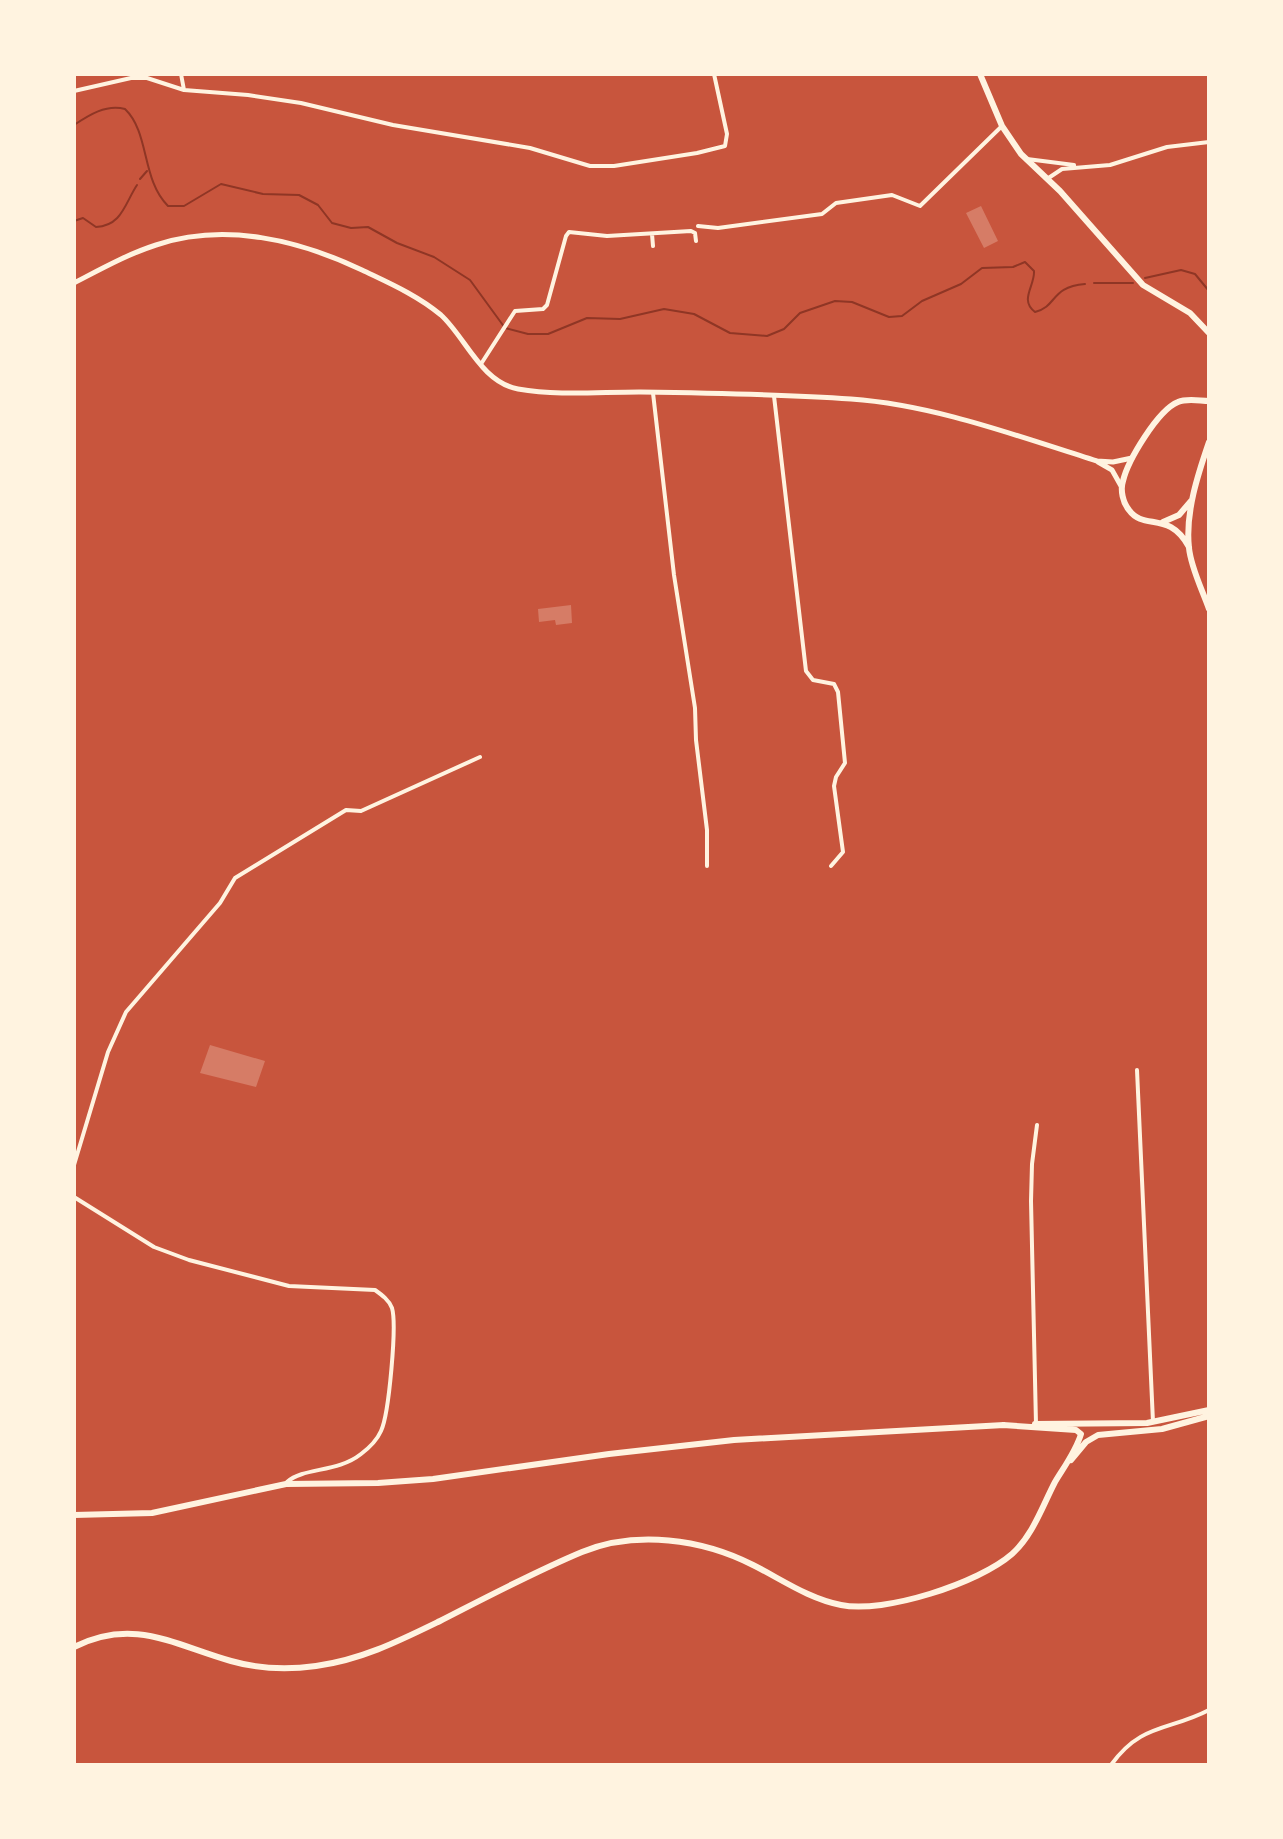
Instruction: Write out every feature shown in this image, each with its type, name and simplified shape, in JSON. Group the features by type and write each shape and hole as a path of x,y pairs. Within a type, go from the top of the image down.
{"main road":[{"path":"980,74 1012,144 1143,285 1190,313 1209,333"},
{"path":"1209,401 1180,401 1165,411 1133,457 1122,488 1123,499 1131,512 1177,530 1189,547 1209,609"},
{"path":"1196,401 1209,409"},
{"path":"1163,522 1187,508 1209,442"},
{"path":"1189,547 1193,496"},
{"path":"74,1515 152,1513 286,1484 407,1481 734,1440 1003,1425 1153,1422 1209,1410"},
{"path":"1059,1476 1082,1446 1098,1435 1162,1429 1209,1416"},
{"path":"74,1647 106,1635 139,1633 163,1637 232,1661 268,1668 299,1668 344,1662 391,1645 572,1556 605,1544 633,1540 686,1543 720,1551 838,1605 867,1608 888,1605 951,1585 1003,1561 1026,1538 1081,1436 1078,1430 1003,1425"}],"street":[{"path":"181,74 184,90"},
{"path":"74,91 139,77 184,90 301,103 393,125 530,148 582,165 608,166 723,147 727,134 714,74"},
{"path":"698,226 718,228 822,214 836,203 892,195 920,206 1002,126"},
{"path":"1047,179 1062,169 1114,165 1167,147 1209,142"},
{"path":"1025,158 1084,167"},
{"path":"481,364 518,309 543,309 547,305 569,232 607,236 693,232 696,241"},
{"path":"652,234 653,246"},
{"path":"74,283 130,255 169,241 227,235 275,239 337,258 420,299 449,324 494,378 515,388 559,394 774,396 853,399 890,404 985,426 1097,461 1112,470 1122,488"},
{"path":"653,393 674,575 695,708 707,830 707,866"},
{"path":"774,396 806,671 813,680 834,684 838,692 845,763 834,786 843,852 831,866"},
{"path":"1097,461 1113,462 1133,457"},
{"path":"74,1165 108,1052 122,1020 220,903 235,878 346,810 361,811 480,757"},
{"path":"1137,1070 1153,1422"},
{"path":"1036,1424 1031,1201 1037,1125"},
{"path":"74,1197 154,1247 189,1260 289,1286 375,1290 384,1297 392,1308 393,1324 387,1405 381,1430 370,1446 354,1459 331,1469 295,1476 286,1484"},
{"path":"1111,1765 1125,1747 1139,1736 1209,1710"}],"building":[{"path":"981,206 998,241 984,248 966,213"},
{"path":"571,605 572,623 556,625 555,620 539,622 538,609"},
{"path":"210,1045 265,1061 256,1087 200,1073"}],"waterway":[{"path":"74,125 104,109 125,109 138,130 153,183 168,206 184,206 221,184 263,194 299,195 318,205 332,223 351,228 368,227 397,243 434,257 470,280 505,328 528,334 548,334 587,318 620,319 664,309 694,314 730,333 767,336 784,329 800,313 835,301 852,302 889,317 902,316 922,301 961,284 982,268 1013,267 1025,262 1034,271 1028,303 1035,312 1048,306 1066,289 1085,284"},
{"path":"140,179 147,171"},
{"path":"74,221 83,218 96,227 112,223 137,185"},
{"path":"1145,278 1181,270 1195,274 1209,291"},
{"path":"1094,283 1133,283"}]}
